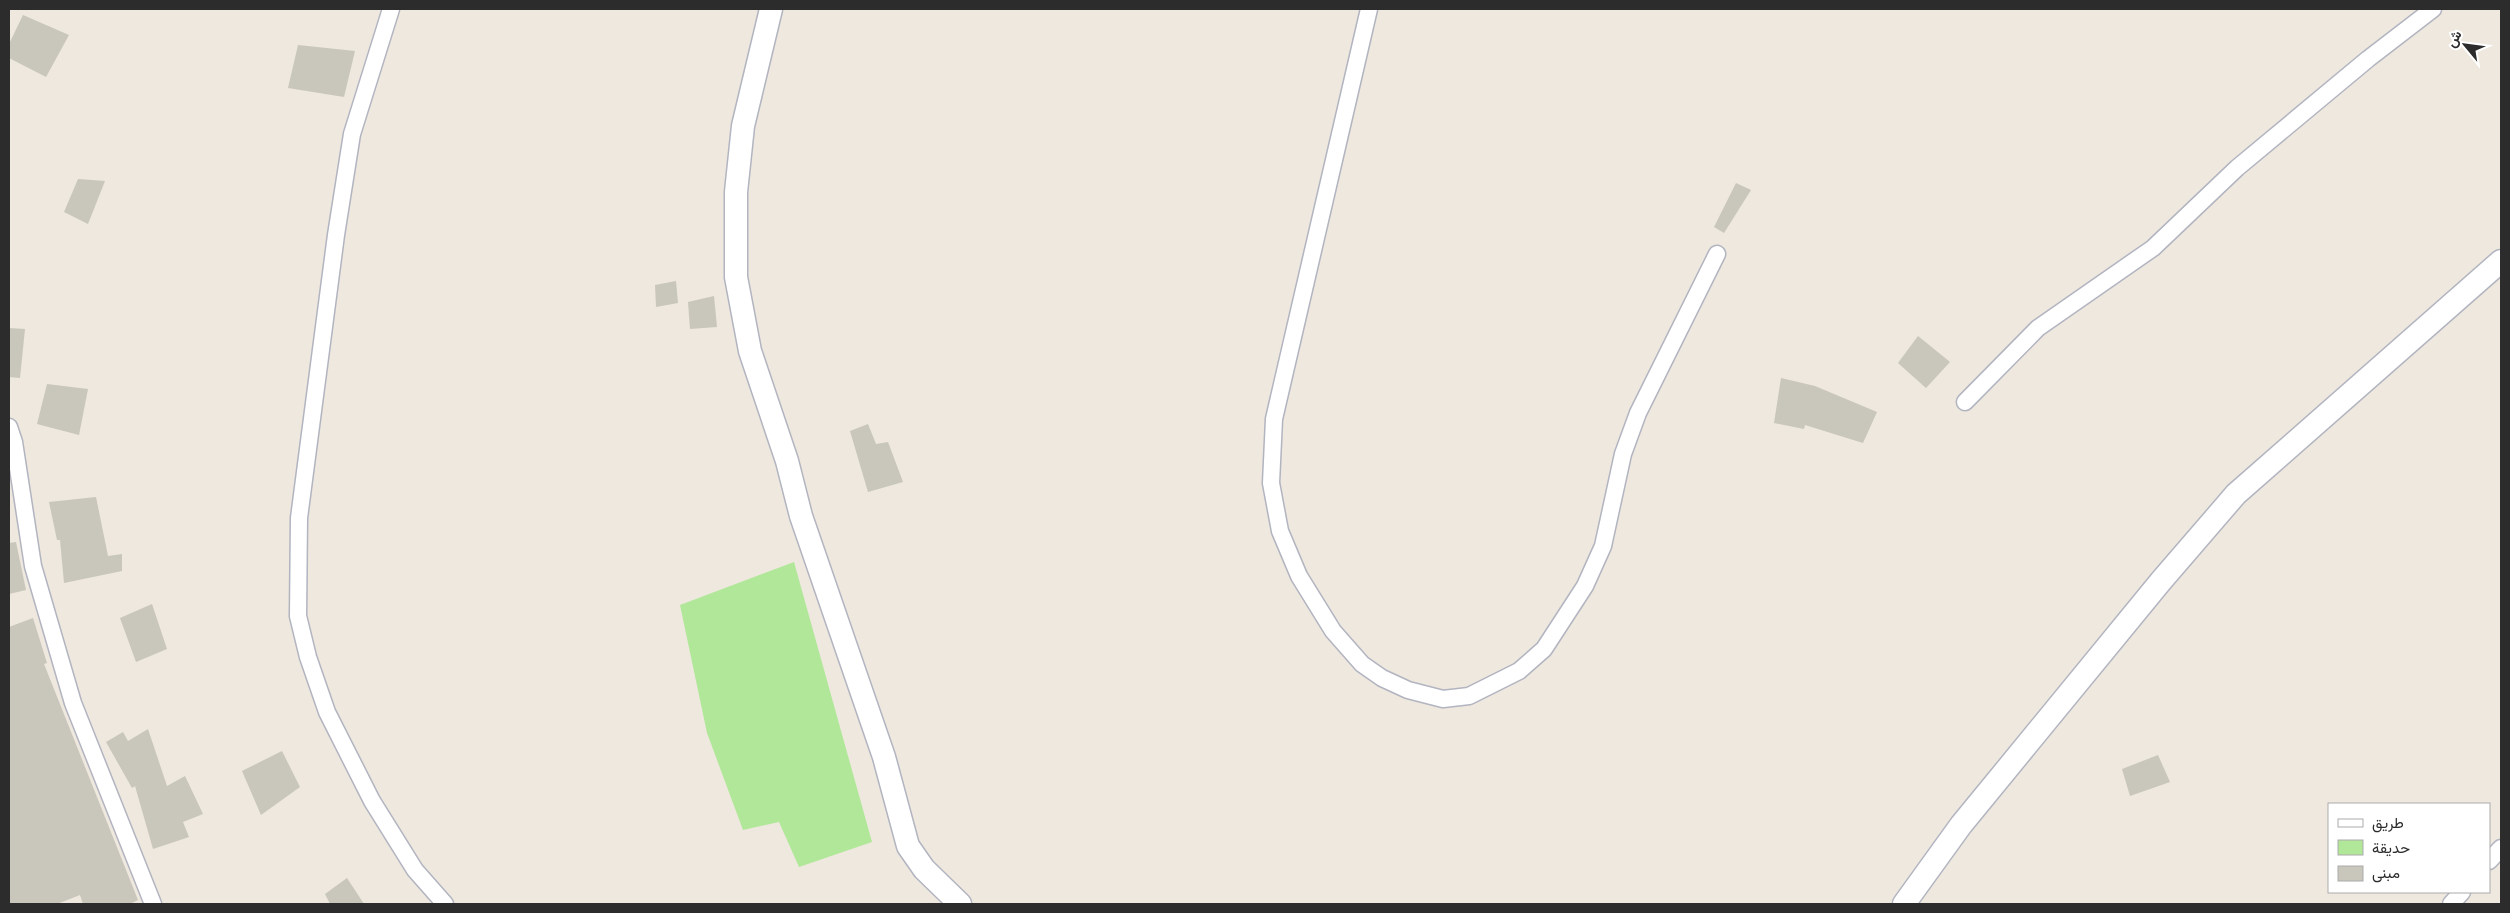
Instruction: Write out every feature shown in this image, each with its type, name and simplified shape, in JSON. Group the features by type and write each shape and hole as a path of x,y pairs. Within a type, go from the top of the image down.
{"main road":[{"path":"771,9 743,126 736,192 736,277 750,351 787,461 801,516 884,757 908,846 924,869 960,904"},
{"path":"1904,904 1961,825 2161,581 2236,494 2501,260"}],"street":[{"path":"391,9 352,134 336,235 299,518 298,616 308,657 327,712 358,774 416,870 445,904"},
{"path":"1370,9 1274,419 1270,462 1275,506 1280,531 1288,555 1333,631 1362,664 1382,678 1408,690 1443,699 1469,696 1519,671 1544,649 1585,586 1603,546 1623,454 1638,413 1717,254"},
{"path":"1965,402 2038,328 2153,248 2237,168 2368,59 2433,9"},
{"path":"9,427 14,442 33,566 73,703 153,904"},
{"path":"2490,860 2501,848"},
{"path":"2451,904 2461,893"}],"green space":[{"path":"794,562 872,842 799,867 779,822 743,830 707,733 680,605"}],"building":[{"path":"23,15 69,35 46,77 9,58 9,44"},
{"path":"298,45 355,51 344,97 288,88"},
{"path":"78,179 105,181 88,224 64,212"},
{"path":"1736,183 1751,190 1724,233 1714,227"},
{"path":"676,281 678,303 656,307 655,285"},
{"path":"714,296 717,327 690,329 688,302"},
{"path":"9,328 25,329 20,378 9,377"},
{"path":"1918,336 1950,362 1926,388 1898,363"},
{"path":"1781,378 1815,386 1877,412 1863,443 1805,425 1804,429 1774,423"},
{"path":"47,384 88,389 79,435 37,424"},
{"path":"868,424 876,444 888,442 903,482 868,492 850,431"},
{"path":"96,497 108,556 122,554 122,571 64,583 60,540 57,540 49,502"},
{"path":"16,542 26,590 9,594 9,543"},
{"path":"152,604 167,649 136,662 120,618"},
{"path":"33,618 47,663 44,664 138,900 130,904 83,904 80,895 57,904 9,904 9,627"},
{"path":"148,729 167,786 185,776 203,814 183,822 189,837 153,849 135,786 132,788 106,742 123,732 128,741"},
{"path":"282,751 300,787 261,815 242,771"},
{"path":"2158,755 2170,782 2130,796 2122,769"},
{"path":"347,878 364,904 330,904 325,894"}]}
